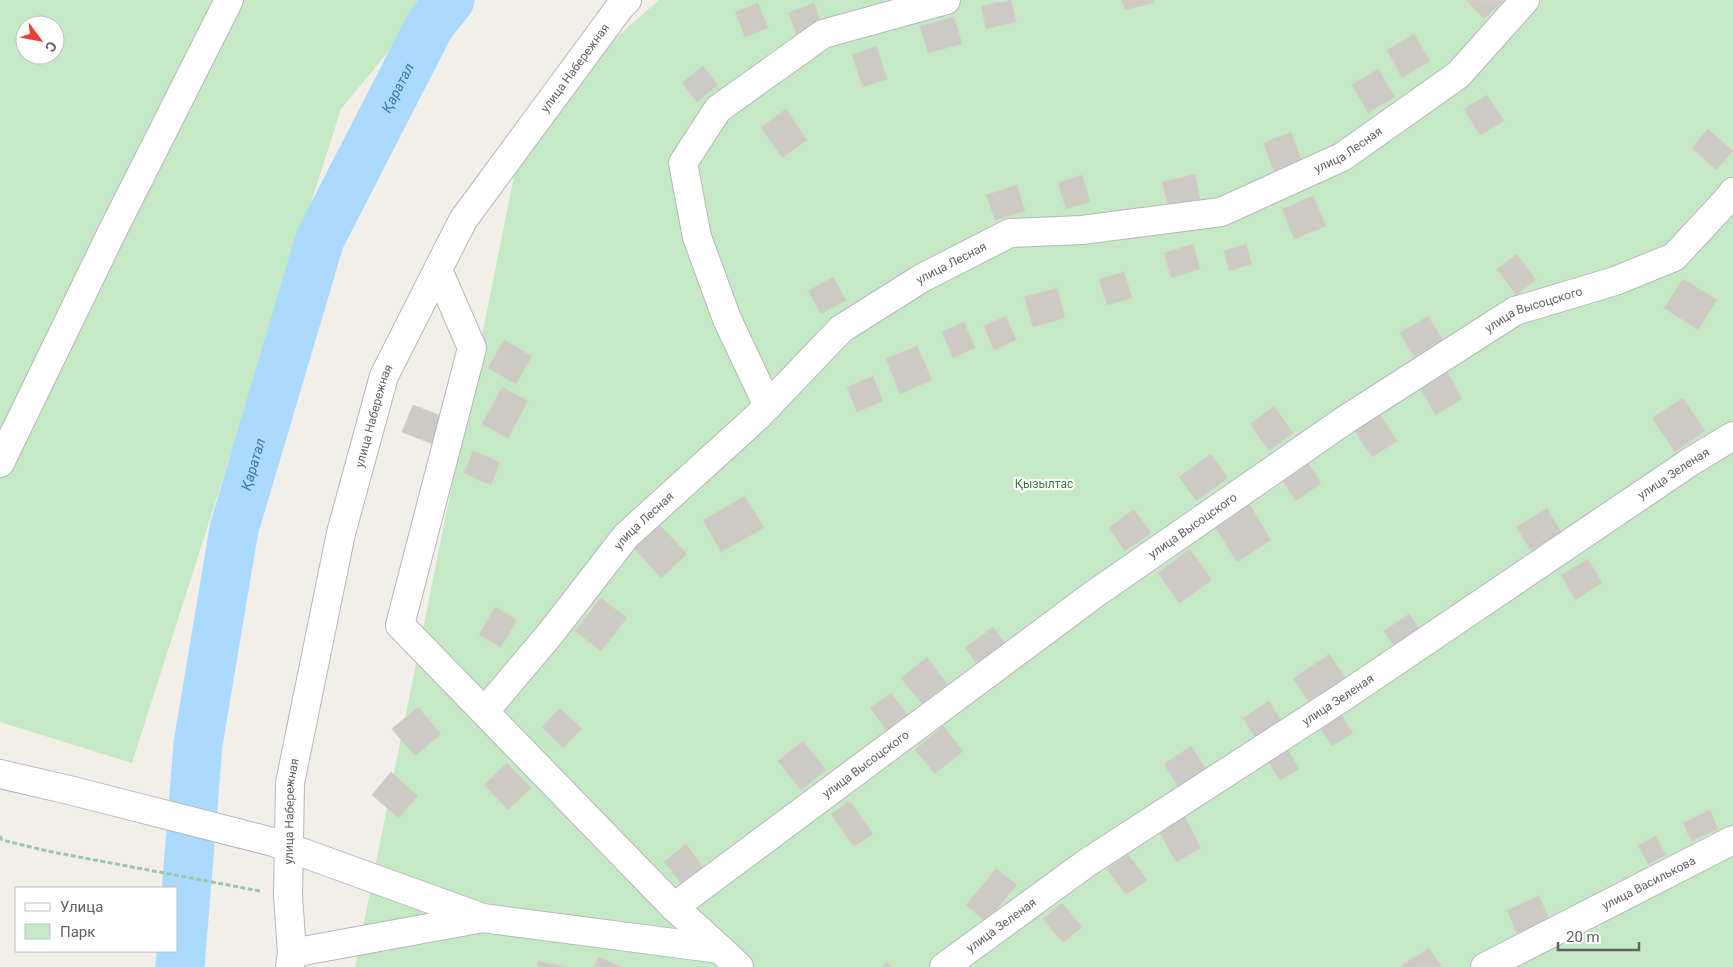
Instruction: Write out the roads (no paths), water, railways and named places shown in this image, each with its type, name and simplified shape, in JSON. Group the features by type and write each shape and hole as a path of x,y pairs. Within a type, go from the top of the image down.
{"street":[{"path":"0,462 111,234 229,0"},
{"name":"улица Набережная","path":"291,960 288,896 282,845 290,783 341,533 384,376 463,220 620,7 628,0"},
{"path":"768,406 727,319 697,236 683,163 718,109 823,34 946,0"},
{"name":"улица Лесная","path":"485,711 550,634 626,536 768,406 841,329 922,278 1010,233 1082,230 1221,212 1342,157 1458,75 1525,0"},
{"name":"улица Высоцского","path":"674,907 1093,595 1345,420 1515,311 1615,281 1674,256 1733,192"},
{"path":"438,270 472,348 400,625 674,907 729,958"},
{"name":"улица Зеленая","path":"944,967 1088,862 1344,697 1690,462 1733,436"},
{"path":"0,774 282,845 482,918 729,958"},
{"name":"улица Василькова","path":"1485,967 1733,840"},
{"path":"291,960 482,918"}],"waterway":[{"name":"Қаратал","path":"180,967 198,744 234,529 320,239 430,25 450,0"}],"park label":[{"name":"Қызылтас","path":"1044,484"}]}
